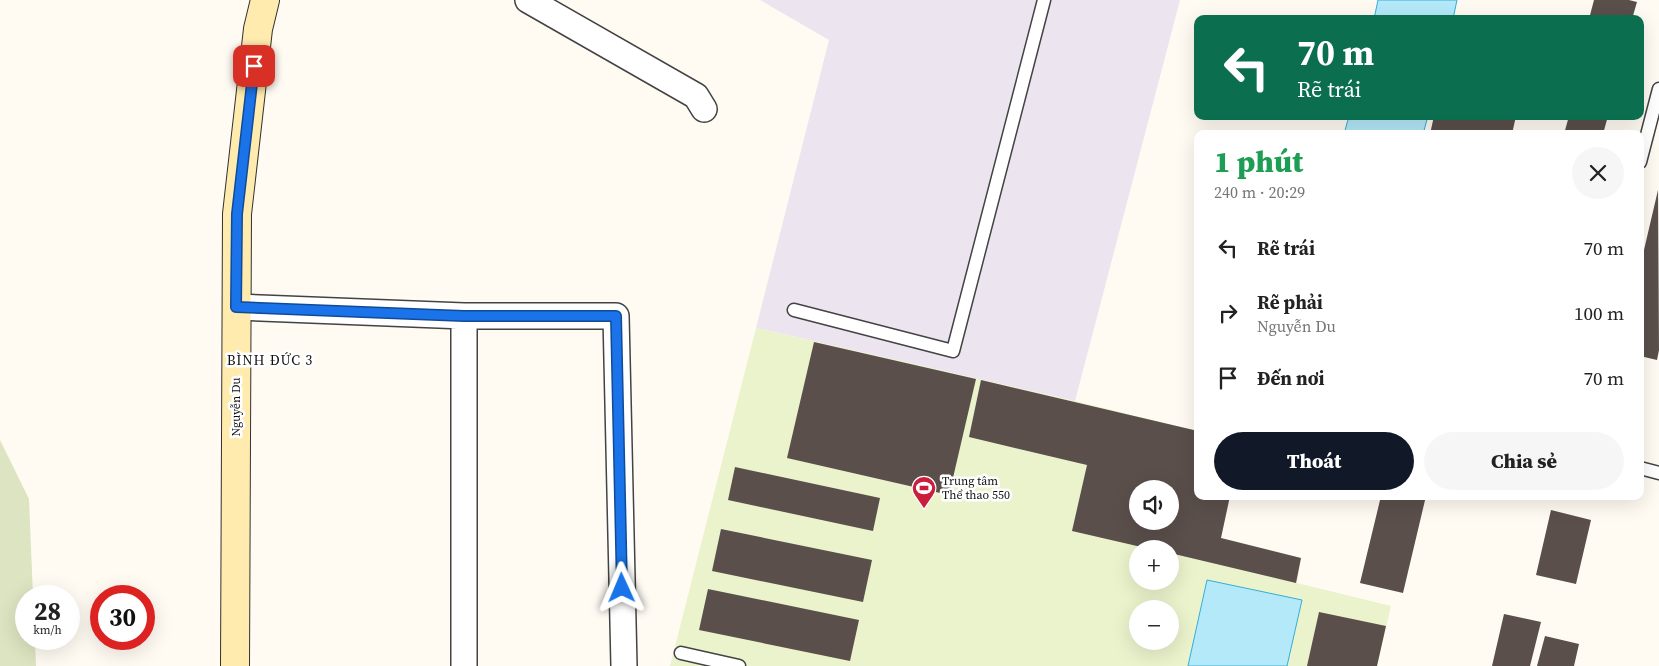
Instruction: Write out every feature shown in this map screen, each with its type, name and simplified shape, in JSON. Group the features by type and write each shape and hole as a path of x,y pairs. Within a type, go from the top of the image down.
{"main road":[{"name":"Nguyễn Du","path":"235,666 237,214 258,29 265,0"}],"street":[{"path":"528,0 696,96 704,109"},
{"path":"236,307 464,316 616,316 624,666"},
{"path":"464,316 464,666"}],"lane":[{"path":"794,310 953,351 1044,0"},
{"path":"1644,147 1659,89"},
{"path":"1644,469 1659,473"},
{"path":"682,653 739,666"}],"shaded area":[{"path":"760,0 1180,0 1075,401 756,328 829,40"}],"green space":[{"name":"Trung tâm Thể thao 550","path":"756,328 1194,430 1194,500 1229,500 1221,538 1301,558 1297,583 1391,606 1377,666 670,666"},
{"path":"0,440 29,499 33,585 15,585 15,650 35,650 36,666 0,666"}],"water":[{"path":"1378,0 1457,0 1454,15 1375,15"},
{"path":"1348,120 1427,120 1424,130 1345,130"},
{"path":"1207,580 1302,600 1287,666 1188,666"}],"building":[{"path":"1594,0 1629,0 1637,2 1633,15 1590,15"},
{"path":"1433,120 1515,120 1513,130 1431,130"},
{"path":"1568,120 1607,120 1604,130 1565,130"},
{"path":"1658,190 1659,350 1657,360 1644,357 1644,250"},
{"path":"814,342 976,379 949,495 787,458"},
{"path":"981,380 1194,430 1194,500 1229,500 1221,538 1301,558 1296,583 1179,555 1179,540 1129,540 1129,544 1072,531 1087,465 969,437"},
{"path":"735,467 880,498 873,531 728,500"},
{"path":"1380,500 1425,500 1403,593 1360,583"},
{"path":"1551,510 1591,520 1576,584 1536,575"},
{"path":"721,529 872,560 863,602 712,571"},
{"path":"708,589 859,620 850,661 699,630"},
{"path":"1319,612 1386,626 1377,666 1307,666"},
{"path":"1504,614 1541,622 1530,666 1492,666"},
{"path":"1545,636 1579,644 1574,666 1537,666"}],"place":[{"name":"Trung tâm Thể thao 550","path":"924,509"}],"district":[{"name":"BÌNH ĐỨC 3","path":"270,360"}],"route":[{"path":"254,66 237,214 236,307 464,316 616,316 622,588"}]}
